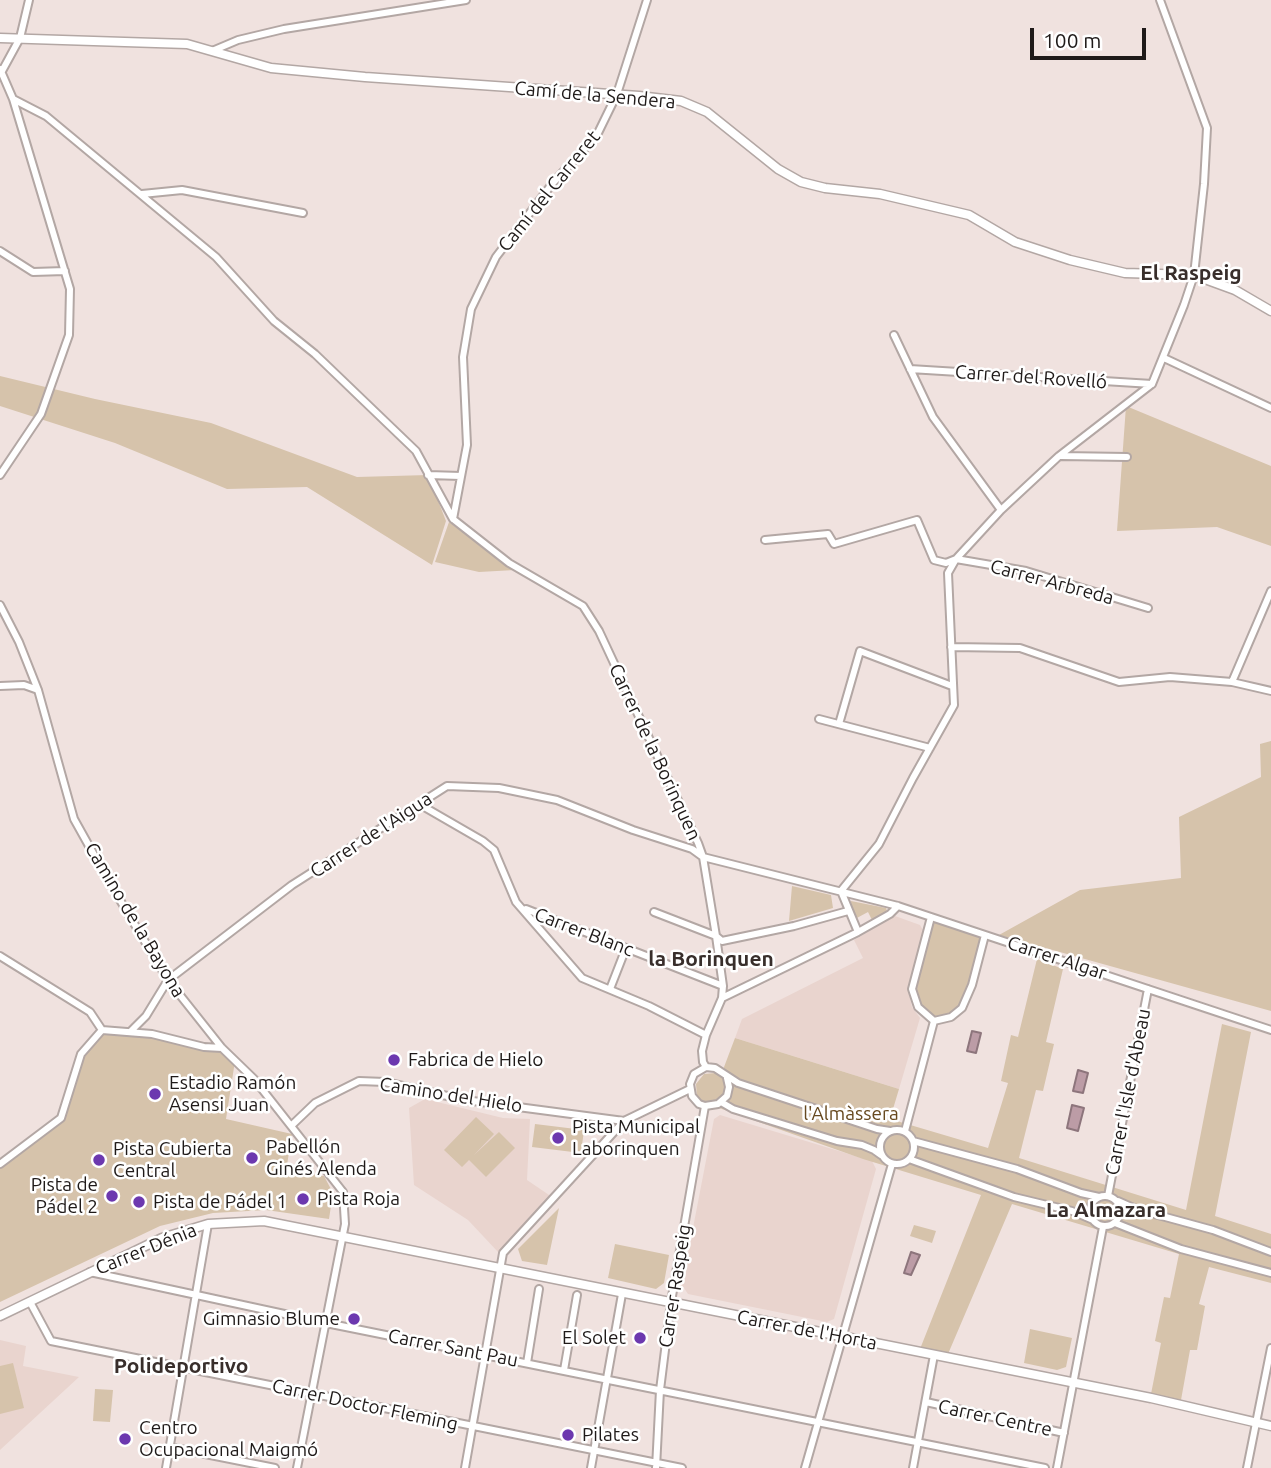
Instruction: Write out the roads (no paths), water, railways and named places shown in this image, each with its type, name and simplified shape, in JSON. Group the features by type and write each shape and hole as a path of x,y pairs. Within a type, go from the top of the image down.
{"street":[{"path":"0,475 41,414 69,335 71,289 13,99 1,70 20,38 29,0"},
{"path":"212,51 238,40 284,29 466,0"},
{"name":"Camí del Carreret","path":"453,519 467,445 463,357 471,309 496,257 552,184 597,135 617,94 647,0"},
{"path":"858,932 841,891 879,844 954,705 948,573 956,559 1001,510 1059,456 1152,384 1194,275 1207,128 1160,0"},
{"name":"Camí de la Sendera","path":"0,38 187,44 271,68 669,99 698,107 715,117 779,170 813,186 880,194 969,215 1015,242 1111,270 1125,273 1194,275 1235,290 1271,311"},
{"path":"13,99 46,116 216,257 274,321 315,354 415,451 453,519"},
{"path":"142,194 182,190 303,213"},
{"path":"0,251 33,272 65,271"},
{"path":"894,335 933,417 1001,510"},
{"path":"1164,358 1271,408"},
{"name":"Carrer del Rovelló","path":"910,369 1152,384"},
{"path":"1059,456 1127,457"},
{"path":"428,475 461,476"},
{"name":"Carrer de la Borinquen","path":"453,519 509,563 583,606 599,631 702,857 723,986 722,998 702,1051 706,1067"},
{"name":"Carrer Arbreda","path":"765,540 828,534 834,544 917,520 934,560 946,563 956,559 1026,571 1148,608"},
{"path":"1231,682 1271,591"},
{"name":"Camino de la Bayona","path":"0,605 19,642 38,690 74,819 108,880 168,979 222,1048 254,1079 343,1192 345,1216 342,1236 297,1468"},
{"path":"951,647 1020,648 1119,682 1170,677 1231,682 1271,691"},
{"path":"839,724 860,651 952,686"},
{"path":"0,686 24,685 38,690"},
{"path":"819,719 930,748"},
{"name":"Carrer de l'Aigua","path":"168,979 292,886 447,786 499,788 556,800 692,849 702,857 841,891"},
{"path":"419,804 494,850 516,902 582,978 706,1035"},
{"name":"Carrer Algar","path":"841,891 898,906 1271,1030"},
{"path":"722,998 858,932 890,914 898,906"},
{"name":"Carrer Blanc","path":"523,908 723,986"},
{"path":"654,912 716,936 722,941 848,911"},
{"path":"931,917 912,989 918,1007 934,1021"},
{"path":"934,1021 951,1017 962,1008 972,985 985,935"},
{"path":"610,989 626,948"},
{"path":"0,956 90,1012 102,1030"},
{"path":"131,1031 146,1016 168,979"},
{"name":"Carrer l'Isle d'Abeau","path":"1108,1196 1148,989"},
{"path":"905,1131 934,1021"},
{"path":"102,1030 152,1034 204,1047 222,1048"},
{"path":"2,1161 61,1118 82,1054 102,1030"},
{"path":"706,1067 722,1071 727,1078 727,1096 721,1102 705,1106 694,1099 690,1089 694,1074 706,1067"},
{"path":"727,1078 877,1129 905,1131"},
{"name":"Camino del Hielo","path":"291,1126 315,1103 359,1081 385,1082 465,1100 624,1121"},
{"path":"465,1468 503,1254 624,1121 690,1089"},
{"path":"721,1102 746,1113 837,1141 862,1145 874,1150 892,1164 909,1159 914,1149 913,1141 905,1131"},
{"name":"Carrer Raspeig","path":"656,1465 660,1390 671,1302 705,1106"},
{"path":"881,1155 879,1144 882,1137 890,1131"},
{"path":"913,1141 1017,1169 1081,1193 1108,1196 1136,1209 1213,1230 1271,1252"},
{"path":"909,1159 1006,1194 1072,1211 1103,1227"},
{"path":"805,1468 892,1164"},
{"path":"1093,1220 1091,1205 1100,1197"},
{"path":"1115,1223 1121,1210 1118,1201"},
{"name":"Carrer Dénia","path":"0,1316 162,1238 208,1224 264,1221 342,1236"},
{"path":"1103,1227 1115,1223 1181,1249 1271,1273"},
{"path":"166,1468 208,1224"},
{"path":"1057,1468 1103,1227"},
{"name":"Carrer de l'Horta","path":"342,1236 1074,1383 1271,1426"},
{"name":"Carrer Sant Pau","path":"90,1272 326,1323 1045,1468"},
{"path":"527,1363 539,1289"},
{"path":"591,1468 622,1294"},
{"path":"564,1370 577,1296"},
{"name":"Carrer Doctor Fleming","path":"30,1302 51,1341 656,1465 682,1468"},
{"path":"1247,1468 1271,1348"},
{"path":"913,1468 934,1355"},
{"name":"Carrer Centre","path":"926,1402 1064,1433"},
{"path":"170,1447 275,1468"}],"place":[{"name":"Fabrica de Hielo","path":"394,1060"},
{"name":"Estadio Ramón Asensi Juan","path":"155,1094"},
{"name":"Pista Municipal Laborinquen","path":"558,1138"},
{"name":"Pabellón Ginés Alenda","path":"252,1158"},
{"name":"Pista Cubierta Central","path":"99,1160"},
{"name":"Pista de Pádel 2","path":"112,1196"},
{"name":"Pista Roja","path":"303,1199"},
{"name":"Pista de Pádel 1","path":"139,1202"},
{"name":"Gimnasio Blume","path":"354,1319"},
{"name":"El Solet","path":"640,1338"},
{"name":"Pilates","path":"568,1435"},
{"name":"Centro Ocupacional Maigmó","path":"125,1439"}],"district":[{"name":"El Raspeig","path":"1191,273"},
{"name":"la Borinquen","path":"711,959"},
{"name":"La Almazara","path":"1106,1210"},
{"name":"Polideportivo","path":"181,1366"}],"park label":[{"name":"l'Almàssera","path":"851,1114"}]}
